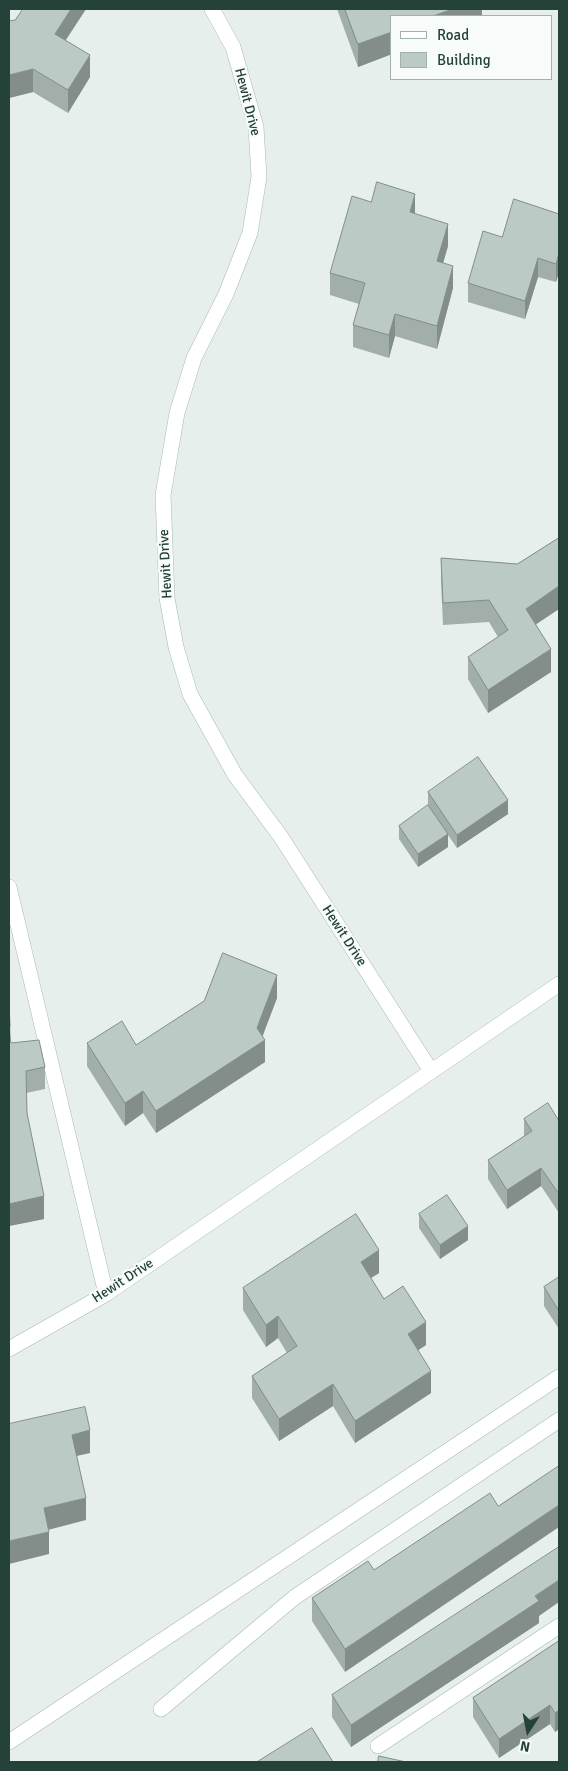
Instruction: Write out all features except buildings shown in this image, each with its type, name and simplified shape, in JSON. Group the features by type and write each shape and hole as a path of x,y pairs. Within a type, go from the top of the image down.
{"street":[{"name":"Hewit Drive","path":"212,9 233,47 254,118 259,177 250,232 226,294 194,358 177,413 163,495 167,598 176,647 190,694 235,775 281,837 431,1071"},
{"path":"9,888 106,1294"},
{"name":"Hewit Drive","path":"9,1349 106,1294 559,984"},
{"path":"9,1742 559,1377"},
{"path":"160,1709 294,1596 559,1420"},
{"path":"378,1746 559,1626"}]}
